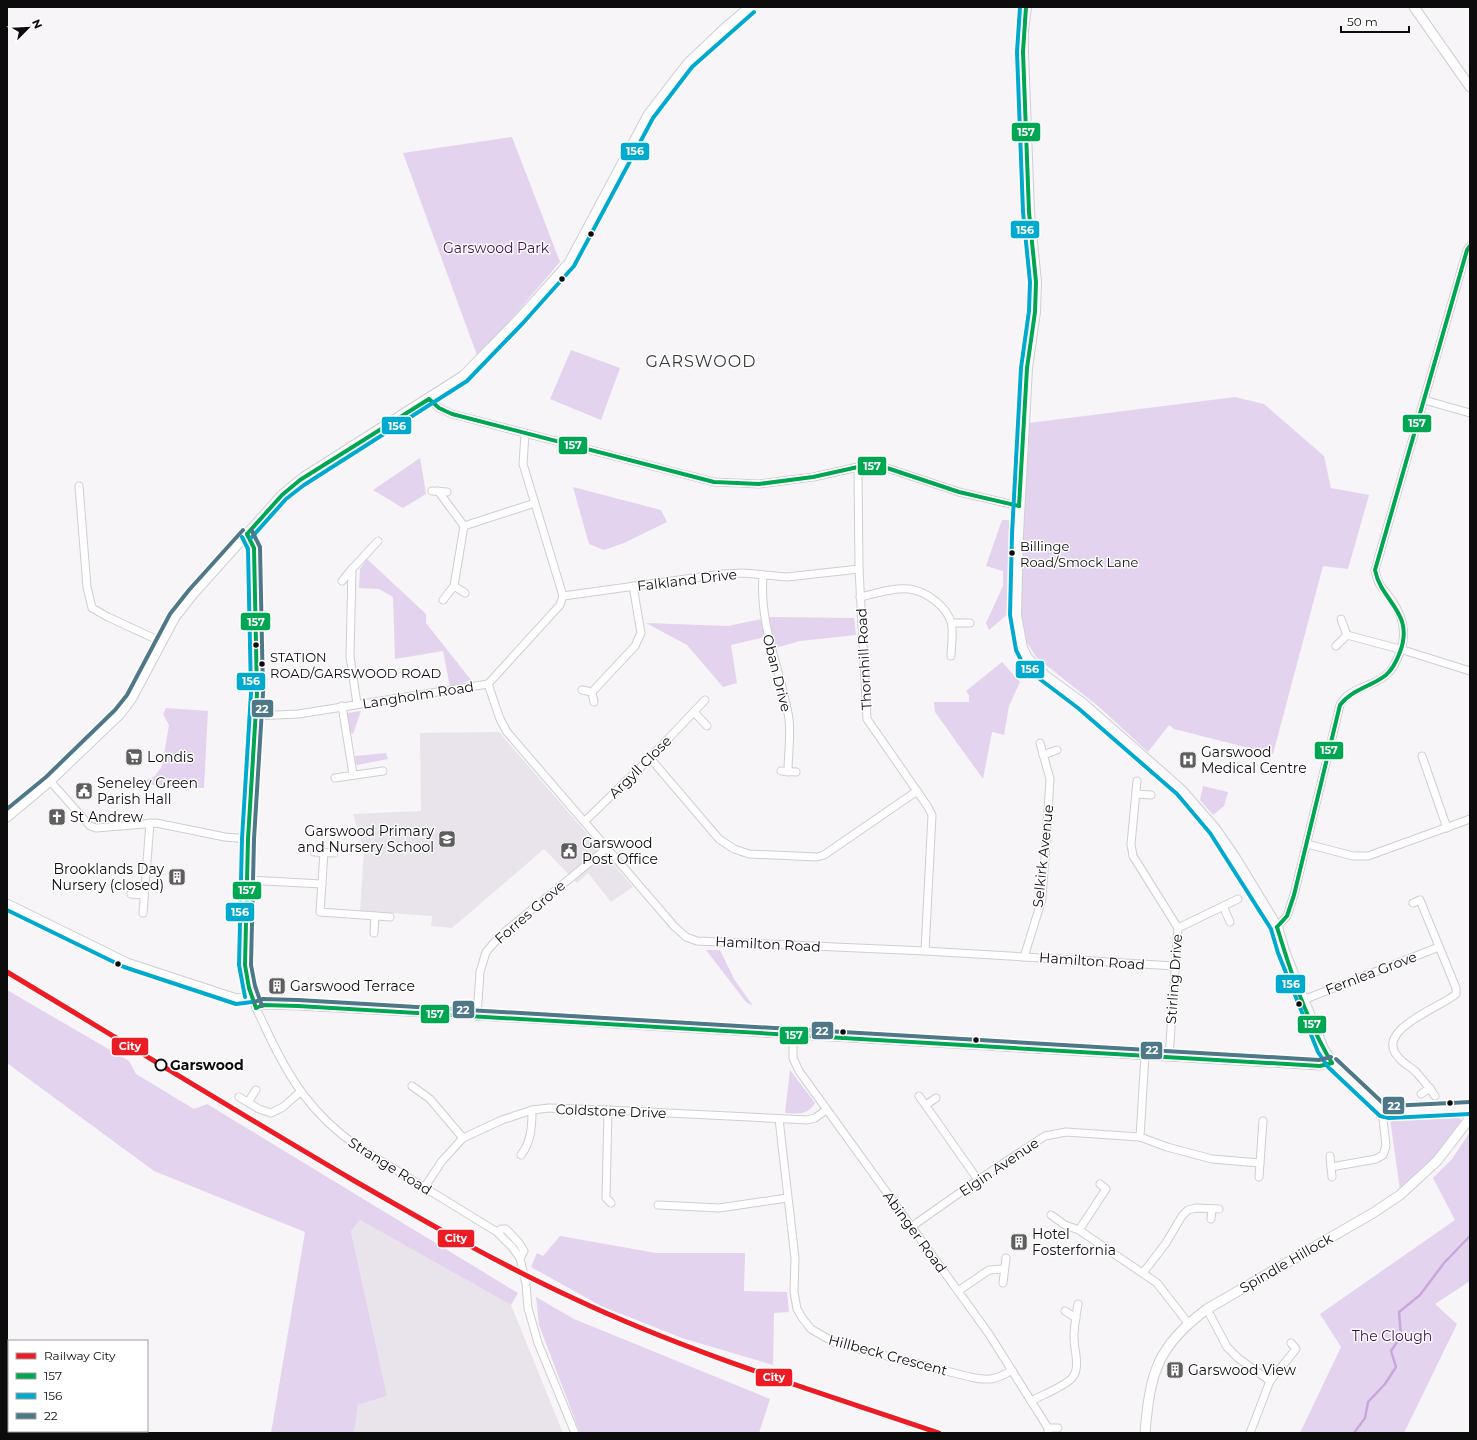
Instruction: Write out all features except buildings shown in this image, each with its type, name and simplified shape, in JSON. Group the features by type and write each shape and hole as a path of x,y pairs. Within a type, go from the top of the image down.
{"main road":[{"path":"1026,7 1023,31 1023,52 1029,212 1036,282 1035,312 1026,381 1019,506 1016,615 1018,637 1027,658 1045,676 1082,703 1181,790 1223,840 1277,927 1284,951 1303,1000 1323,1049 1332,1062 1382,1110 1389,1112 1470,1108"}],"street":[{"path":"7,817 50,781 120,714 132,698 175,617 193,594 282,495 300,480 463,376 560,274 584,237 648,115 688,63 726,27 750,7"},
{"path":"1414,7 1470,87"},
{"path":"1277,927 1287,916 1307,844 1340,705 1349,693 1372,684 1391,670 1403,650 1404,636 1399,613 1376,580 1375,570 1466,250 1470,246"},
{"path":"429,399 439,408 452,414 714,482 759,484 813,477 858,467 887,468 959,492 1019,506"},
{"path":"1424,400 1470,413"},
{"path":"525,434 523,464 563,596"},
{"name":"Thornhill Road","path":"858,467 858,570 867,719 917,790 932,815 925,951"},
{"path":"79,486 87,587 92,608 162,642"},
{"path":"443,600 454,586 464,526 435,491 447,492"},
{"path":"464,526 535,503"},
{"name":"Strange Road","path":"247,534 254,548 258,665 248,839 245,965 251,996 275,1049 298,1089 320,1117 336,1132 497,1232 512,1247 520,1258 526,1284 528,1308 538,1344 575,1433"},
{"path":"342,581 378,541"},
{"path":"352,569 350,656 357,704"},
{"name":"Falkland Drive","path":"563,596 722,574 787,577 858,570"},
{"name":"Oban Drive","path":"763,575 762,597 764,621 789,720 784,772 796,772"},
{"path":"454,586 465,593"},
{"path":"592,692 636,646 640,633 633,586"},
{"path":"860,597 909,589 919,592 937,602 946,612 952,623 951,656"},
{"name":"Langholm Road","path":"256,716 298,714 488,684 560,605 563,596"},
{"path":"1341,619 1347,635"},
{"path":"952,623 970,623"},
{"path":"1347,635 1403,650 1470,672"},
{"path":"1336,646 1347,635"},
{"name":"Hamilton Road","path":"488,684 500,719 507,732 674,926 686,936 697,941 925,951 1175,966"},
{"path":"582,690 592,692"},
{"path":"592,692 594,702"},
{"name":"Argyll Close","path":"585,821 650,758 705,700"},
{"path":"342,706 353,774"},
{"path":"694,712 707,726"},
{"name":"Selkirk Avenue","path":"1024,957 1042,899 1050,779 1040,743"},
{"path":"1043,755 1058,750"},
{"path":"1422,756 1447,828"},
{"path":"650,758 719,839 734,849 749,854 816,857 824,855 917,790"},
{"path":"335,778 353,774 383,771"},
{"path":"50,781 90,826 96,828 150,823 225,837 248,839"},
{"name":"Stirling Drive","path":"1137,781 1131,844 1133,856 1178,928 1169,1057"},
{"path":"1136,794 1151,795"},
{"path":"1307,844 1354,856 1368,856 1470,819"},
{"path":"143,913 150,823"},
{"name":"Forres Grove","path":"477,1016 480,972 486,952 501,935 607,848"},
{"path":"314,852 334,853"},
{"path":"324,852 320,912 390,917"},
{"path":"247,880 322,884"},
{"path":"131,894 144,895"},
{"path":"1178,928 1238,899"},
{"path":"1413,903 1420,900 1456,988 1456,994 1434,1006 1406,1026 1398,1033 1393,1041 1394,1049 1399,1058 1416,1072 1436,1096"},
{"path":"7,903 127,962 237,998 251,996"},
{"path":"1224,906 1230,922"},
{"path":"374,933 375,916"},
{"name":"Fernlea Grove","path":"1303,1000 1439,947"},
{"path":"256,1008 263,1005 292,1006 477,1016 1320,1066 1332,1062"},
{"name":"Abinger Road","path":"793,1035 793,1058 796,1066 826,1110 958,1291 1012,1370 1048,1430 1058,1428"},
{"path":"1140,1137 1145,1055"},
{"path":"412,1086 428,1094 463,1138"},
{"path":"1421,1094 1430,1088"},
{"path":"240,1096 259,1109 271,1113 282,1107 298,1089"},
{"path":"248,1102 256,1090"},
{"path":"919,1096 978,1180"},
{"path":"926,1106 936,1098"},
{"name":"Coldstone Drive","path":"424,1188 442,1161 463,1138 502,1120 532,1110 549,1108 779,1119 811,1119 826,1110"},
{"path":"526,1152 532,1129 532,1110"},
{"path":"606,1201 608,1110"},
{"path":"1331,1167 1376,1159 1384,1155 1386,1146 1382,1110"},
{"name":"Spindle Hillock","path":"1145,1433 1149,1397 1155,1371 1166,1348 1188,1323 1207,1309 1373,1213 1400,1195 1437,1161 1470,1118"},
{"name":"Hillbeck Crescent","path":"779,1119 795,1258 794,1292 797,1309 811,1329 835,1343 970,1377 986,1380 1000,1377 1012,1370"},
{"path":"1259,1178 1263,1121"},
{"name":"Elgin Avenue","path":"911,1227 978,1180 1045,1136 1066,1132 1140,1137 1167,1147 1212,1159 1260,1163"},
{"path":"1330,1156 1332,1177"},
{"path":"1079,1230 1108,1186 1100,1184"},
{"path":"667,1206 668,1197"},
{"path":"658,1205 719,1208 787,1198"},
{"path":"1143,1273 1166,1243 1182,1216 1188,1210 1196,1208 1215,1209 1211,1219"},
{"path":"1051,1215 1065,1225 1079,1230 1157,1283 1188,1323"},
{"path":"1002,1283 1006,1258"},
{"path":"958,1291 989,1270 1004,1269"},
{"path":"1031,1401 1068,1381 1074,1374 1077,1361 1074,1337 1078,1304"},
{"path":"1207,1309 1227,1347 1238,1358 1270,1381"},
{"path":"1065,1311 1076,1318"},
{"path":"1250,1433 1270,1381 1296,1349 1292,1343"}],"shaded area":[{"name":"Garswood Primary and Nursery School","path":"499,732 633,887 611,902 588,873 577,883 544,849 452,928 431,926 432,916 360,911 364,850 353,814 421,811 420,733"},
{"path":"360,1220 511,1305 563,1433 354,1433 358,1405 387,1396 351,1231"}],"green space":[{"name":"Garswood Park","path":"512,137 560,262 478,358 403,153"},
{"path":"571,350 620,368 601,420 550,399"},
{"path":"1235,397 1264,404 1324,456 1331,488 1369,495 1348,569 1323,566 1273,754 1174,729 1169,725 1148,752 1098,706 1037,658 1026,641 1021,624 1023,529 1029,423"},
{"path":"420,458 426,494 403,508 373,490"},
{"path":"573,487 661,510 667,522 624,543 604,550 589,544"},
{"path":"1002,520 1009,520 1012,571 1010,612 989,630 986,623 1003,586 1003,571 986,566"},
{"path":"367,559 426,614 426,623 471,680 450,687 443,651 395,659 393,597 379,589 359,588 360,569"},
{"path":"771,617 854,618 856,635 800,641 768,650 765,637 731,645 737,683 723,687 687,645 646,623 728,626"},
{"path":"1002,662 1020,682 1009,706 1004,735 992,732 983,779 935,712 934,702 969,702 969,695 966,691"},
{"path":"166,708 208,711 204,788 138,784 155,776 162,766 169,725 163,714"},
{"path":"361,711 353,734 350,732 347,713"},
{"path":"386,753 388,759 357,765 356,763 355,756"},
{"path":"1203,786 1228,792 1224,806 1213,815 1200,800"},
{"path":"706,950 720,950 734,979 753,1006 746,1002"},
{"path":"7,990 129,1061 136,1074 194,1109 207,1104 518,1293 511,1305 360,1220 351,1231 387,1396 358,1405 354,1433 271,1433 305,1232 154,1171 7,1063"},
{"path":"790,1070 815,1103 806,1112 785,1113"},
{"path":"1457,1117 1463,1121 1456,1131 1417,1174 1400,1190 1390,1119"},
{"name":"The Clough","path":"1470,1132 1470,1281 1435,1304 1457,1324 1404,1433 1300,1433 1341,1347 1320,1314 1455,1220 1433,1178 1452,1159"},
{"path":"560,1236 656,1253 745,1253 744,1291 787,1292 789,1312 774,1313 773,1365 682,1338 601,1306 531,1267 537,1253 543,1256"},
{"path":"536,1297 574,1319 770,1399 759,1433 580,1433 539,1325"}],"waterway":[{"path":"1354,1433 1365,1418 1368,1402 1385,1384 1396,1367 1391,1351 1401,1336 1399,1312 1420,1295 1444,1263 1470,1236"}],"rail line":[{"name":"City","path":"7,972 353,1180 463,1242 547,1286 619,1319 709,1354 801,1387 939,1433"}],"transit line":[{"name":"156","path":"1020,7 1017,52 1023,212 1030,282 1029,311 1021,368 1012,534 1010,615 1016,650 1022,662 1041,680 1078,708 1177,794 1210,833 1271,929 1278,953 1318,1052 1328,1067 1380,1116 1389,1118 1470,1114"},
{"name":"157","path":"1019,506 1027,368 1035,312 1036,282 1029,212 1023,52 1026,7"},
{"name":"156","path":"251,538 286,499 304,485 467,381 523,323 574,266 653,118 692,67 754,12"},
{"name":"157","path":"1277,927 1287,916 1294,895 1340,705 1350,695 1386,675 1393,667 1400,652 1403,638 1403,627 1400,617 1378,581 1375,570 1467,250 1470,246"},
{"name":"157","path":"429,399 439,408 452,414 714,482 759,484 813,477 858,467 873,466 887,468 959,492 1019,506"},
{"name":"157","path":"247,534 282,495 300,480 429,399"},
{"name":"22","path":"7,809 46,777 115,710 127,695 170,614 189,590 243,530"},
{"name":"22","path":"252,531 260,547 263,693 254,839 251,965 255,986 262,1006"},
{"name":"157","path":"247,534 254,548 257,693 248,839 245,965 249,988 256,1008"},
{"name":"156","path":"242,537 248,549 251,693 242,839 239,965 245,997"},
{"name":"156","path":"7,910 124,967 236,1004 252,1002"},
{"name":"157","path":"1277,927 1307,1014 1332,1063"},
{"name":"22","path":"254,1002 263,999 298,1000 1319,1060 1331,1057"},
{"name":"157","path":"256,1008 263,1005 298,1006 1320,1066 1332,1063"},
{"name":"22","path":"1336,1059 1385,1105 1470,1102"}],"place":[{"name":"Billinge Road/Smock Lane","path":"1012,553"},
{"name":"STATION ROAD/GARSWOOD ROAD","path":"262,664"},
{"name":"Londis","path":"134,757"},
{"name":"Garswood Medical Centre","path":"1188,760"},
{"name":"Seneley Green Parish Hall","path":"84,791"},
{"name":"St Andrew","path":"57,817"},
{"name":"Garswood Primary and Nursery School","path":"447,839"},
{"name":"Garswood Post Office","path":"569,851"},
{"name":"Brooklands Day Nursery (closed)","path":"177,877"},
{"name":"Garswood Terrace","path":"277,986"},
{"name":"Garswood","path":"161,1065"},
{"name":"Hotel Fosterfornia","path":"1019,1242"},
{"name":"Garswood View","path":"1175,1370"}],"district":[{"name":"GARSWOOD","path":"701,361"}]}
